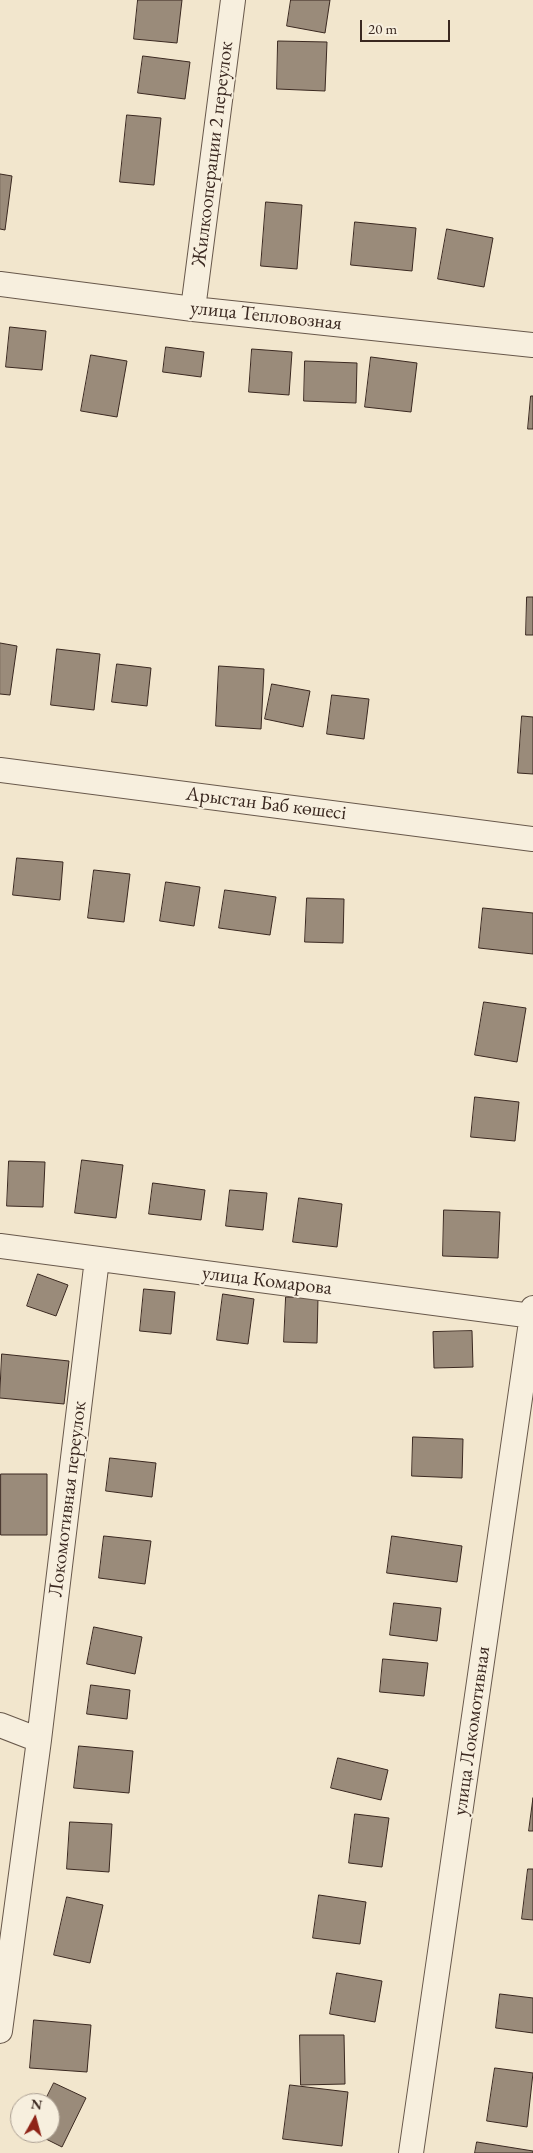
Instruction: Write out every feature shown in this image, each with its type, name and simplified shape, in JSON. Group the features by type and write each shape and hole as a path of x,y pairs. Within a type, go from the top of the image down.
{"street":[{"name":"Жилкооперации 2 переулок","path":"193,309 233,0"},
{"name":"улица Тепловозная","path":"0,284 193,309 533,345"},
{"name":"Арыстан Баб көшесі","path":"0,770 533,838"},
{"name":"улица Комарова","path":"0,1246 533,1313"},
{"name":"Локомотивная переулок","path":"0,2031 39,1740 97,1258"},
{"name":"улица Локомотивная","path":"411,2153 533,1313"},
{"path":"0,1725 39,1740"}],"building":[{"path":"138,0 182,0 177,43 134,39"},
{"path":"291,0 330,0 325,33 287,26"},
{"path":"278,41 327,42 325,91 277,89"},
{"path":"143,56 190,62 185,99 138,93"},
{"path":"127,115 161,118 154,185 120,182"},
{"path":"0,174 12,176 5,230 0,229"},
{"path":"266,202 302,205 297,269 261,266"},
{"path":"355,222 416,228 412,271 351,265"},
{"path":"447,229 493,238 484,287 438,279"},
{"path":"10,327 46,331 42,370 6,367"},
{"path":"166,347 204,352 201,377 163,372"},
{"path":"252,349 292,352 289,395 249,392"},
{"path":"91,355 127,361 117,417 81,411"},
{"path":"371,357 417,363 411,412 365,407"},
{"path":"305,361 357,363 356,403 304,401"},
{"path":"531,396 533,396 533,429 528,429"},
{"path":"527,597 533,597 533,635 526,635"},
{"path":"0,643 17,646 10,695 0,694"},
{"path":"57,649 100,654 94,710 51,705"},
{"path":"117,664 151,668 147,706 112,702"},
{"path":"219,666 264,669 261,729 216,726"},
{"path":"272,684 310,691 303,727 265,719"},
{"path":"332,695 369,699 364,739 327,734"},
{"path":"522,716 533,717 533,774 518,773"},
{"path":"17,858 63,862 60,900 13,895"},
{"path":"94,870 130,874 124,922 88,918"},
{"path":"166,882 200,887 194,926 160,921"},
{"path":"225,890 276,897 270,935 219,928"},
{"path":"307,898 344,899 343,943 305,942"},
{"path":"483,908 533,913 533,954 479,948"},
{"path":"484,1002 526,1008 517,1062 475,1055"},
{"path":"475,1097 519,1102 515,1141 471,1137"},
{"path":"82,1160 123,1165 116,1218 75,1213"},
{"path":"9,1161 45,1162 43,1207 7,1206"},
{"path":"153,1183 205,1190 201,1220 149,1214"},
{"path":"230,1190 267,1193 263,1230 226,1226"},
{"path":"299,1198 342,1204 337,1247 293,1242"},
{"path":"444,1210 500,1212 498,1258 443,1256"},
{"path":"38,1274 68,1285 56,1316 27,1306"},
{"path":"144,1289 175,1292 171,1334 140,1331"},
{"path":"223,1294 254,1299 248,1344 217,1340"},
{"path":"286,1297 318,1298 317,1343 284,1342"},
{"path":"472,1331 473,1367 434,1368 433,1332"},
{"path":"2,1354 69,1361 64,1404 0,1398"},
{"path":"413,1437 463,1439 462,1478 412,1476"},
{"path":"110,1458 156,1463 152,1497 106,1491"},
{"path":"1,1474 47,1474 47,1535 1,1535"},
{"path":"104,1536 151,1541 145,1584 99,1578"},
{"path":"392,1536 462,1546 457,1582 387,1573"},
{"path":"394,1603 441,1608 437,1641 390,1635"},
{"path":"94,1627 142,1637 135,1674 87,1664"},
{"path":"383,1659 428,1663 424,1696 380,1692"},
{"path":"91,1685 130,1690 127,1719 87,1714"},
{"path":"79,1746 133,1751 129,1793 74,1788"},
{"path":"338,1758 388,1770 381,1800 331,1788"},
{"path":"533,1798 533,1831 529,1831"},
{"path":"355,1814 389,1818 382,1867 349,1863"},
{"path":"70,1822 112,1824 109,1872 67,1869"},
{"path":"528,1869 533,1869 533,1920 522,1919"},
{"path":"319,1895 366,1902 360,1944 313,1938"},
{"path":"67,1897 103,1905 90,1963 54,1955"},
{"path":"337,1973 382,1981 375,2022 330,2014"},
{"path":"500,1994 533,1998 533,2033 496,2028"},
{"path":"34,2020 91,2025 87,2072 30,2068"},
{"path":"300,2035 344,2035 345,2084 301,2085"},
{"path":"495,2068 533,2073 527,2127 487,2121"},
{"path":"54,2083 86,2098 62,2147 54,2143 60,2143 60,2093 49,2093"},
{"path":"290,2085 348,2092 342,2146 283,2139"},
{"path":"477,2142 533,2151 533,2153 475,2153"}]}
